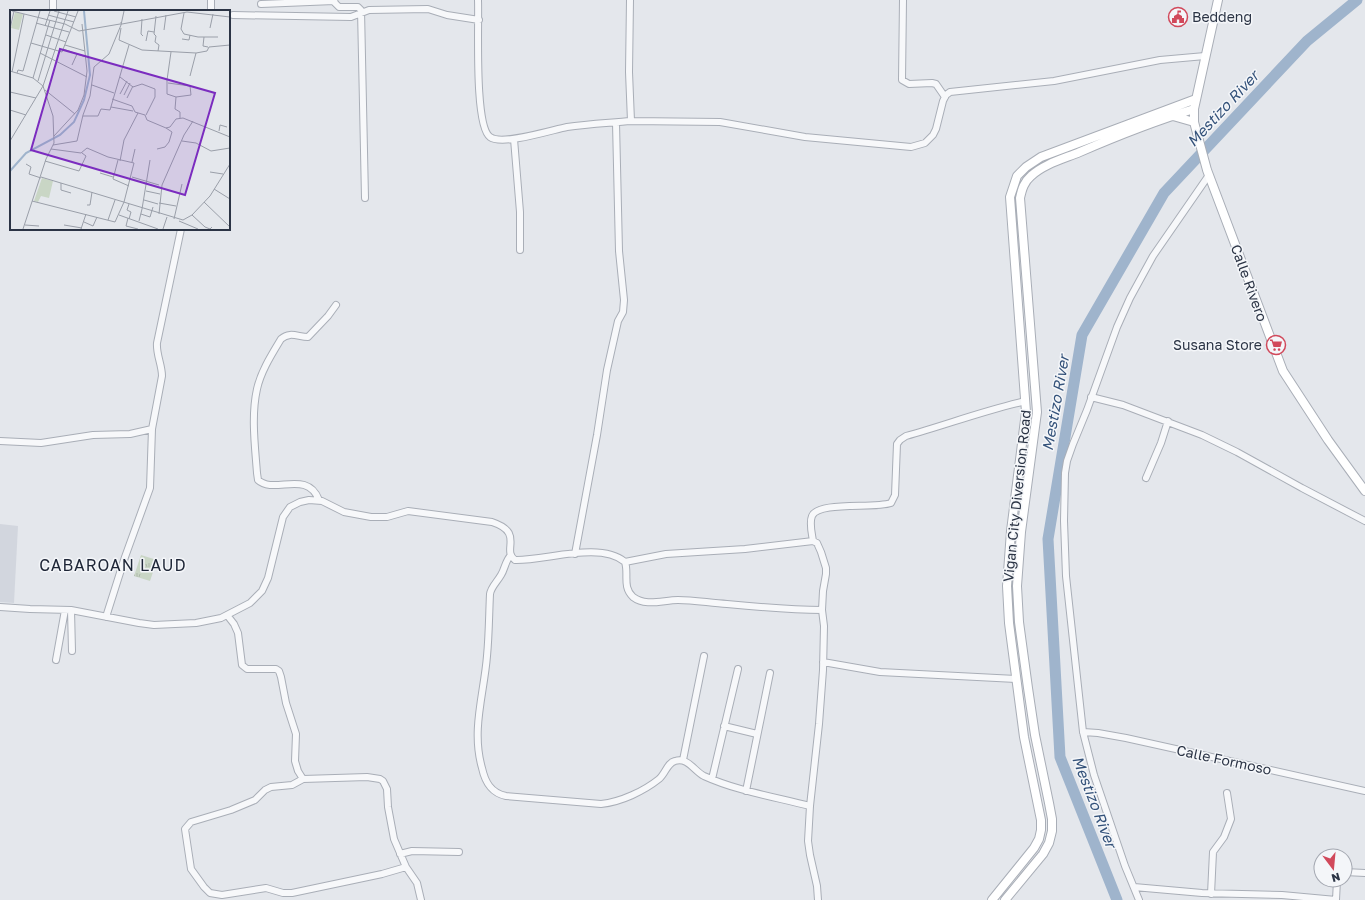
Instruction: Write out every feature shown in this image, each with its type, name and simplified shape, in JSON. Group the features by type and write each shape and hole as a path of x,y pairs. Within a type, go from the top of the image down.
{"main road":[{"name":"Calle Rivero","path":"1218,0 1194,109 1195,123 1208,172 1283,371 1328,440 1365,492"},
{"name":"Vigan City Diversion Road","path":"1174,107 1198,90"},
{"name":"Vigan City Diversion Road","path":"992,900 1034,848 1039,839 1041,830 1039,805 1024,737 1009,623 1007,586 1011,531 1026,412 1010,197 1017,176 1026,167 1041,157 1196,99"},
{"name":"Vigan City Diversion Road","path":"1005,900 1043,854 1052,831 1050,808 1035,735 1028,688 1019,622 1017,586 1021,532 1037,412 1020,198 1026,182 1032,175 1046,166 1108,140 1194,109"},
{"path":"1173,116 1195,123"},
{"path":"1016,289 1027,288"},
{"path":"1018,690 1028,688"}],"street":[{"path":"478,0 480,105 485,130 490,137 495,139 514,139 568,127 616,123 720,122 804,137 911,147 925,143 933,135 945,97 950,92 1054,81 1160,60 1205,56"},
{"path":"630,0 629,72 631,122"},
{"path":"903,0 902,80 909,84 936,84 945,97"},
{"path":"261,4 334,1 339,7 359,7 361,14 365,198"},
{"path":"233,14 351,17 369,10 428,10 478,20"},
{"path":"575,554 597,435 607,370 618,321 623,312 624,300 619,251 616,123"},
{"path":"514,139 520,212 520,250"},
{"path":"1139,900 1094,775 1083,732 1066,576 1064,499 1065,473 1067,461 1117,327 1130,298 1153,256 1208,172"},
{"path":"106,617 125,557 150,488 152,429 162,376 156,343 181,230"},
{"path":"319,500 315,491 302,484 267,484 258,480 254,426 256,396 262,374 283,337 290,334 308,337 328,316 336,305"},
{"path":"1091,397 1123,405 1202,435 1237,452 1365,521"},
{"path":"813,541 811,518 813,514 821,509 878,506 886,505 893,500 895,495 897,444 906,436 963,420 1003,406 1026,401"},
{"path":"1146,478 1161,443 1168,421"},
{"path":"0,441 41,443 99,435 130,434 152,429"},
{"path":"0,607 68,610 139,623 196,623 215,620 250,603 262,591 268,578 279,529 286,512 290,507 300,502 309,500 319,500 344,512 360,516 382,517 408,511 492,522 508,531 510,536 511,556 513,559 518,560 596,552 603,553 625,562 666,554 813,541 817,543 826,568 822,610 824,626 819,724 810,806 809,848 817,886 818,900"},
{"path":"511,556 507,559 502,574 490,594 487,657 477,725 477,747 483,774 490,788 494,792 506,796 606,803 643,790 660,778 672,762 683,760 702,775 712,779 746,791 810,806"},
{"path":"625,562 625,578 628,590 631,595 642,601 658,602 686,600 754,607 822,610"},
{"path":"68,610 72,651"},
{"path":"56,660 68,610"},
{"path":"227,615 234,624 238,633 242,665 247,669 276,669 280,673 286,702 296,734 296,767 303,779"},
{"path":"683,760 704,656"},
{"path":"823,662 880,672 1016,679"},
{"path":"712,779 738,669"},
{"path":"746,791 770,673"},
{"path":"724,726 757,734"},
{"name":"Calle Formoso","path":"1083,732 1126,738 1365,791"},
{"path":"406,867 382,874 292,893 283,893 266,888 222,895 213,894 207,891 191,869 184,833 186,826 191,822 231,810 253,801 268,788 292,785 303,779 367,777 380,779 387,788 388,807 394,839 406,867 417,883 421,900"},
{"path":"1211,894 1213,852 1224,837 1231,819 1228,792"},
{"path":"400,854 412,851 459,852"},
{"path":"1353,872 1365,873"},
{"path":"1134,887 1211,894 1282,895 1336,900 1337,888"}],"shaded area":[{"path":"0,524 18,526 14,603 0,602"}],"green space":[{"path":"141,555 157,560 150,581 134,576"}],"waterway":[{"name":"Mestizo River","path":"1117,900 1060,757 1048,539 1082,335 1164,193 1307,41 1357,0"}],"place":[{"name":"Beddeng","path":"1178,17"},
{"name":"Susana Store","path":"1276,345"}],"district":[{"name":"CABAROAN LAUD","path":"113,565"}]}
